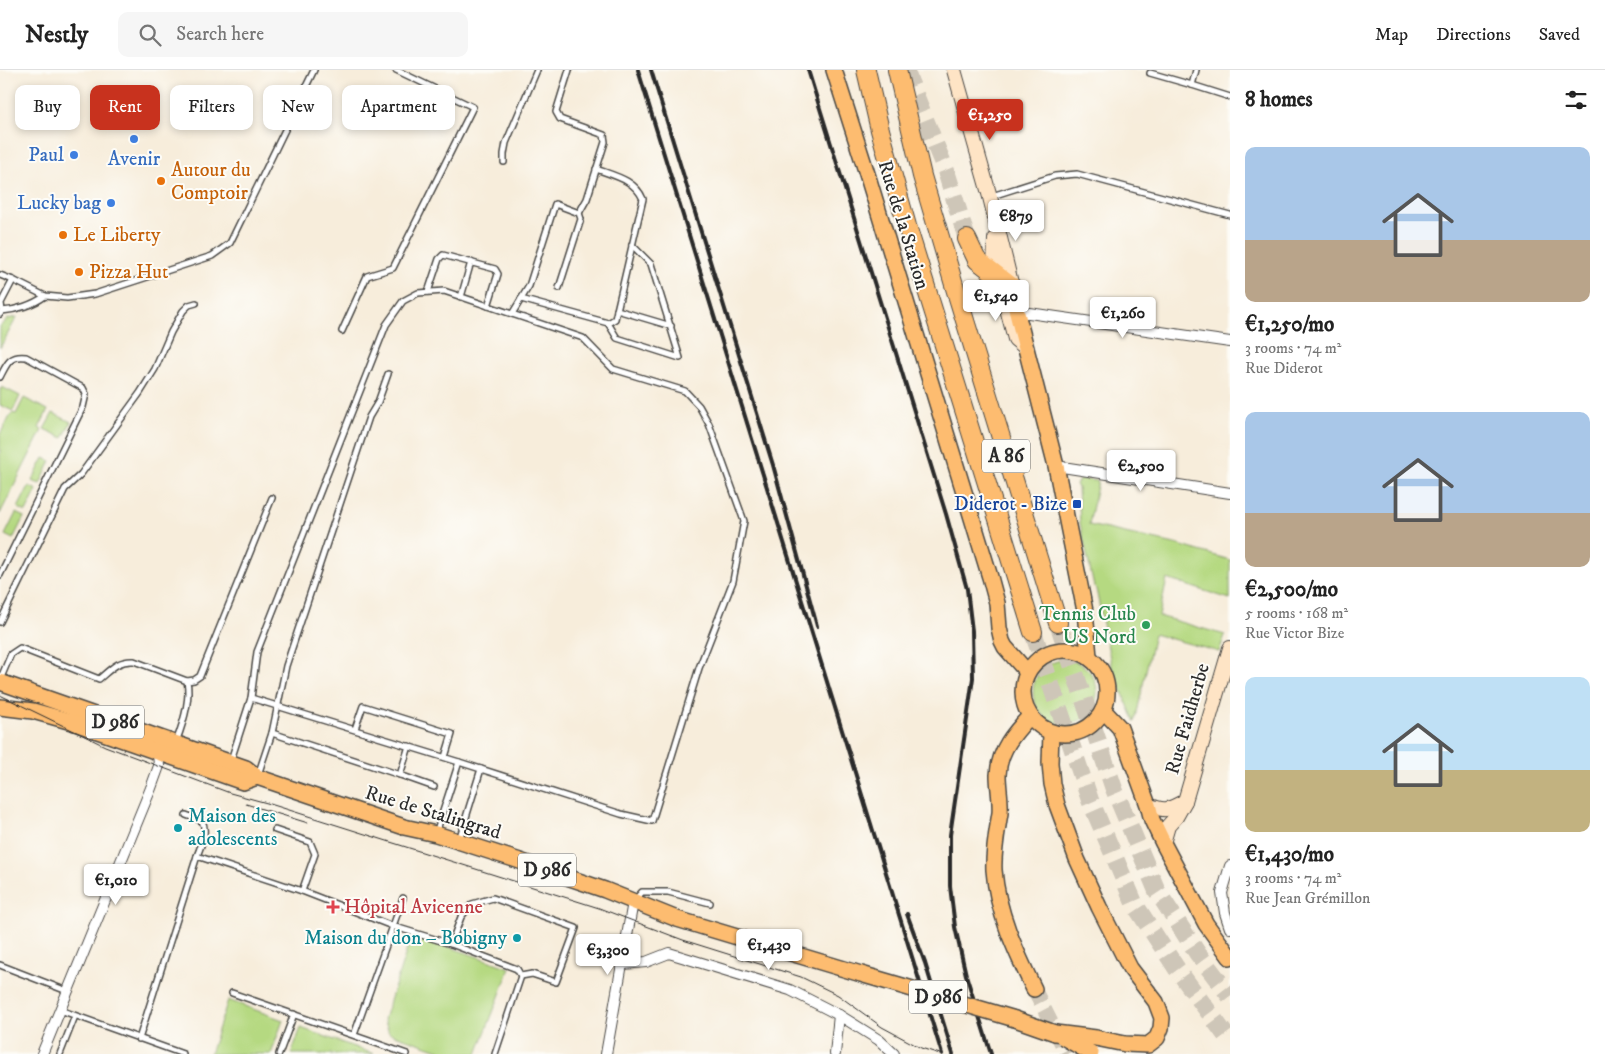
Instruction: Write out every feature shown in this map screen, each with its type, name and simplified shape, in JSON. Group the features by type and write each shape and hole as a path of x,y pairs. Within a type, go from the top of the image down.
{"highway":[{"name":"A 86","path":"866,70 880,130 908,226 1033,632"},
{"name":"A 86","path":"897,70 922,176 954,288 1058,623"},
{"path":"967,239 977,260 1012,287"}],"main road":[{"name":"Rue de la Station","path":"834,70 990,577 997,603 998,628 1002,642 1027,672"},
{"path":"1012,287 1056,466 1085,612 1090,658"},
{"path":"1063,650 1076,636 1086,619"},
{"path":"1063,650 1082,653 1090,658 1101,671 1107,687 1103,710 1097,719 1090,726 1081,730 1061,734 1051,732 1039,725 1030,716 1023,694 1027,672 1036,660 1049,653 1063,650"},
{"name":"Rue de Stalingrad","path":"0,681 230,762 246,768 257,777 404,827 459,841 605,890 677,919 1015,1020 1094,1048 1138,1054"},
{"name":"Rue de Stalingrad","path":"0,707 33,711 72,722 243,782 257,777"},
{"path":"1103,710 1120,728 1152,820 1163,843 1206,924 1230,957"},
{"path":"1030,716 1012,736 1001,758 998,774 1000,812 996,831 994,870 1005,920 1019,958 1034,990"},
{"path":"1051,732 1050,763 1052,784 1057,805 1077,859 1099,908 1130,968 1156,1002 1162,1018 1157,1038 1148,1045 1124,1044 1094,1048"},
{"path":"150,734 158,753"}],"street":[{"path":"954,70 990,196 1012,287"},
{"path":"996,221 994,273 1000,286 1015,339 1027,349"},
{"path":"1017,313 1029,313 1230,342"},
{"path":"1056,466 1230,493"},
{"name":"Rue Faidherbe","path":"1163,843 1168,826 1176,817 1185,801 1230,648"},
{"path":"42,1054 151,788 159,766 158,753"},
{"name":"Rue Faidherbe","path":"1148,805 1160,810 1166,810 1185,801"},
{"path":"1230,866 1222,893 1224,912 1230,928"},
{"path":"606,1054 633,902"},
{"path":"623,964 646,962 670,953 790,990 839,1015 879,1040 894,1054"},
{"path":"834,1054 839,1015"}],"lane":[{"path":"0,275 45,296 67,298 95,294 212,256 230,243 314,70"},
{"path":"342,331 367,276 393,268 473,107 396,70"},
{"path":"504,162 506,143 537,70"},
{"path":"559,288 581,219 579,212 587,199 605,142 604,135 560,119 556,112 569,70"},
{"path":"1192,85 1196,70"},
{"path":"1150,72 1230,97"},
{"path":"521,299 608,322 614,319 643,199 639,190 626,180 596,169"},
{"path":"990,196 1055,176 1076,174 1230,216"},
{"path":"512,314 528,286 555,204 579,212"},
{"path":"608,322 617,338 680,358 651,264 632,245"},
{"path":"428,292 439,259 443,255 495,269 498,274 488,306"},
{"path":"461,297 471,262"},
{"path":"13,280 1,304 1,312 38,301 45,296"},
{"path":"230,762 251,698 257,652 386,325 403,301 418,293 444,291 583,338 613,369 685,391 699,406 709,424 744,521 733,581 699,668 652,821 621,814 279,705 251,698"},
{"path":"0,622 65,490 80,474 155,369 171,332 183,311 189,305 196,303"},
{"path":"617,310 671,326"},
{"path":"0,377 7,363 12,358 18,356 26,357 82,388 86,394 83,407 0,575"},
{"path":"257,777 272,733 286,666 356,454 369,417 378,402 388,374"},
{"path":"0,681 11,654 20,648 99,679 125,660 134,661 187,681 194,680 200,676 272,498"},
{"path":"176,743 187,703 189,688 187,681"},
{"path":"355,729 363,706 452,734 444,757"},
{"path":"272,733 434,787"},
{"path":"400,775 409,746"},
{"path":"436,834 459,762"},
{"path":"459,841 482,769"},
{"path":"139,1038 205,834 205,826 202,821 186,815"},
{"path":"275,830 310,842 315,854 302,891"},
{"path":"197,856 302,891 392,926 452,944 517,969 521,976 495,1054"},
{"path":"633,902 642,892 668,892 710,903"},
{"path":"354,1035 403,898"},
{"path":"452,944 461,917 472,904 493,898 576,928 556,982 532,974 521,976"},
{"path":"0,965 67,991"},
{"path":"232,993 406,1054"},
{"path":"59,1010 183,1054"},
{"path":"279,1054 294,1014"},
{"path":"60,1054 75,1016"}],"green space":[{"path":"17,317 0,348 0,326 8,319"},
{"path":"2,387 20,396 13,411 0,405 0,391"},
{"path":"24,398 48,410 39,428 42,430 0,514 0,434 12,413 16,414"},
{"path":"53,413 71,422 63,438 44,429"},
{"path":"44,458 51,461 40,484 32,481"},
{"name":"Tennis Club US Nord","path":"1080,479 1098,481 1089,525 1175,544 1230,560 1230,599 1167,579 1159,616 1225,635 1219,652 1154,634 1135,722 1112,668 1080,523 1078,488 1076,484"},
{"path":"29,486 37,490 26,512 18,508"},
{"path":"16,513 24,517 13,539 5,535"},
{"path":"1059,660 1071,660 1088,669 1095,680 1097,692 1095,704 1088,715 1071,724 1059,724 1047,719 1038,710 1033,698 1033,686 1038,674 1047,665"},
{"path":"412,934 510,968 477,1054 450,1054 389,1033 384,1019"},
{"path":"228,1000 283,1020 271,1054 210,1054"},
{"path":"301,1028 374,1054 291,1054"}],"tunnel":[{"path":"905,70 946,171 967,239"},
{"path":"1058,623 1114,789 1157,891 1198,954 1230,996"},
{"path":"1033,632 1090,800 1135,905 1177,969 1230,1041"},
{"path":"1034,989 1067,1054"}],"tram line":[{"path":"0,695 105,746 230,793 599,908 683,940 801,977 838,995 882,1027 921,1048 940,1054"},
{"path":"246,804 308,823"}],"railway":[{"path":"638,70 942,1054"},
{"path":"651,70 773,465 817,626"},
{"path":"808,70 946,514 967,589 972,631 973,678 950,835 950,886 955,927 966,975 991,1054"},
{"path":"907,914 925,963 953,1054"}],"place":[{"name":"Avenir","path":"134,139"},
{"name":"Paul","path":"74,155"},
{"name":"Autour du Comptoir","path":"161,181"},
{"name":"Lucky bag","path":"111,203"},
{"name":"Le Liberty","path":"63,235"},
{"name":"Pizza Hut","path":"79,272"},
{"name":"Diderot - Bize","path":"1077,504"},
{"name":"Tennis Club US Nord","path":"1146,625"},
{"name":"Maison des adolescents","path":"178,828"},
{"name":"Hôpital Avicenne","path":"333,907"},
{"name":"Maison du don – Bobigny","path":"517,938"}]}
